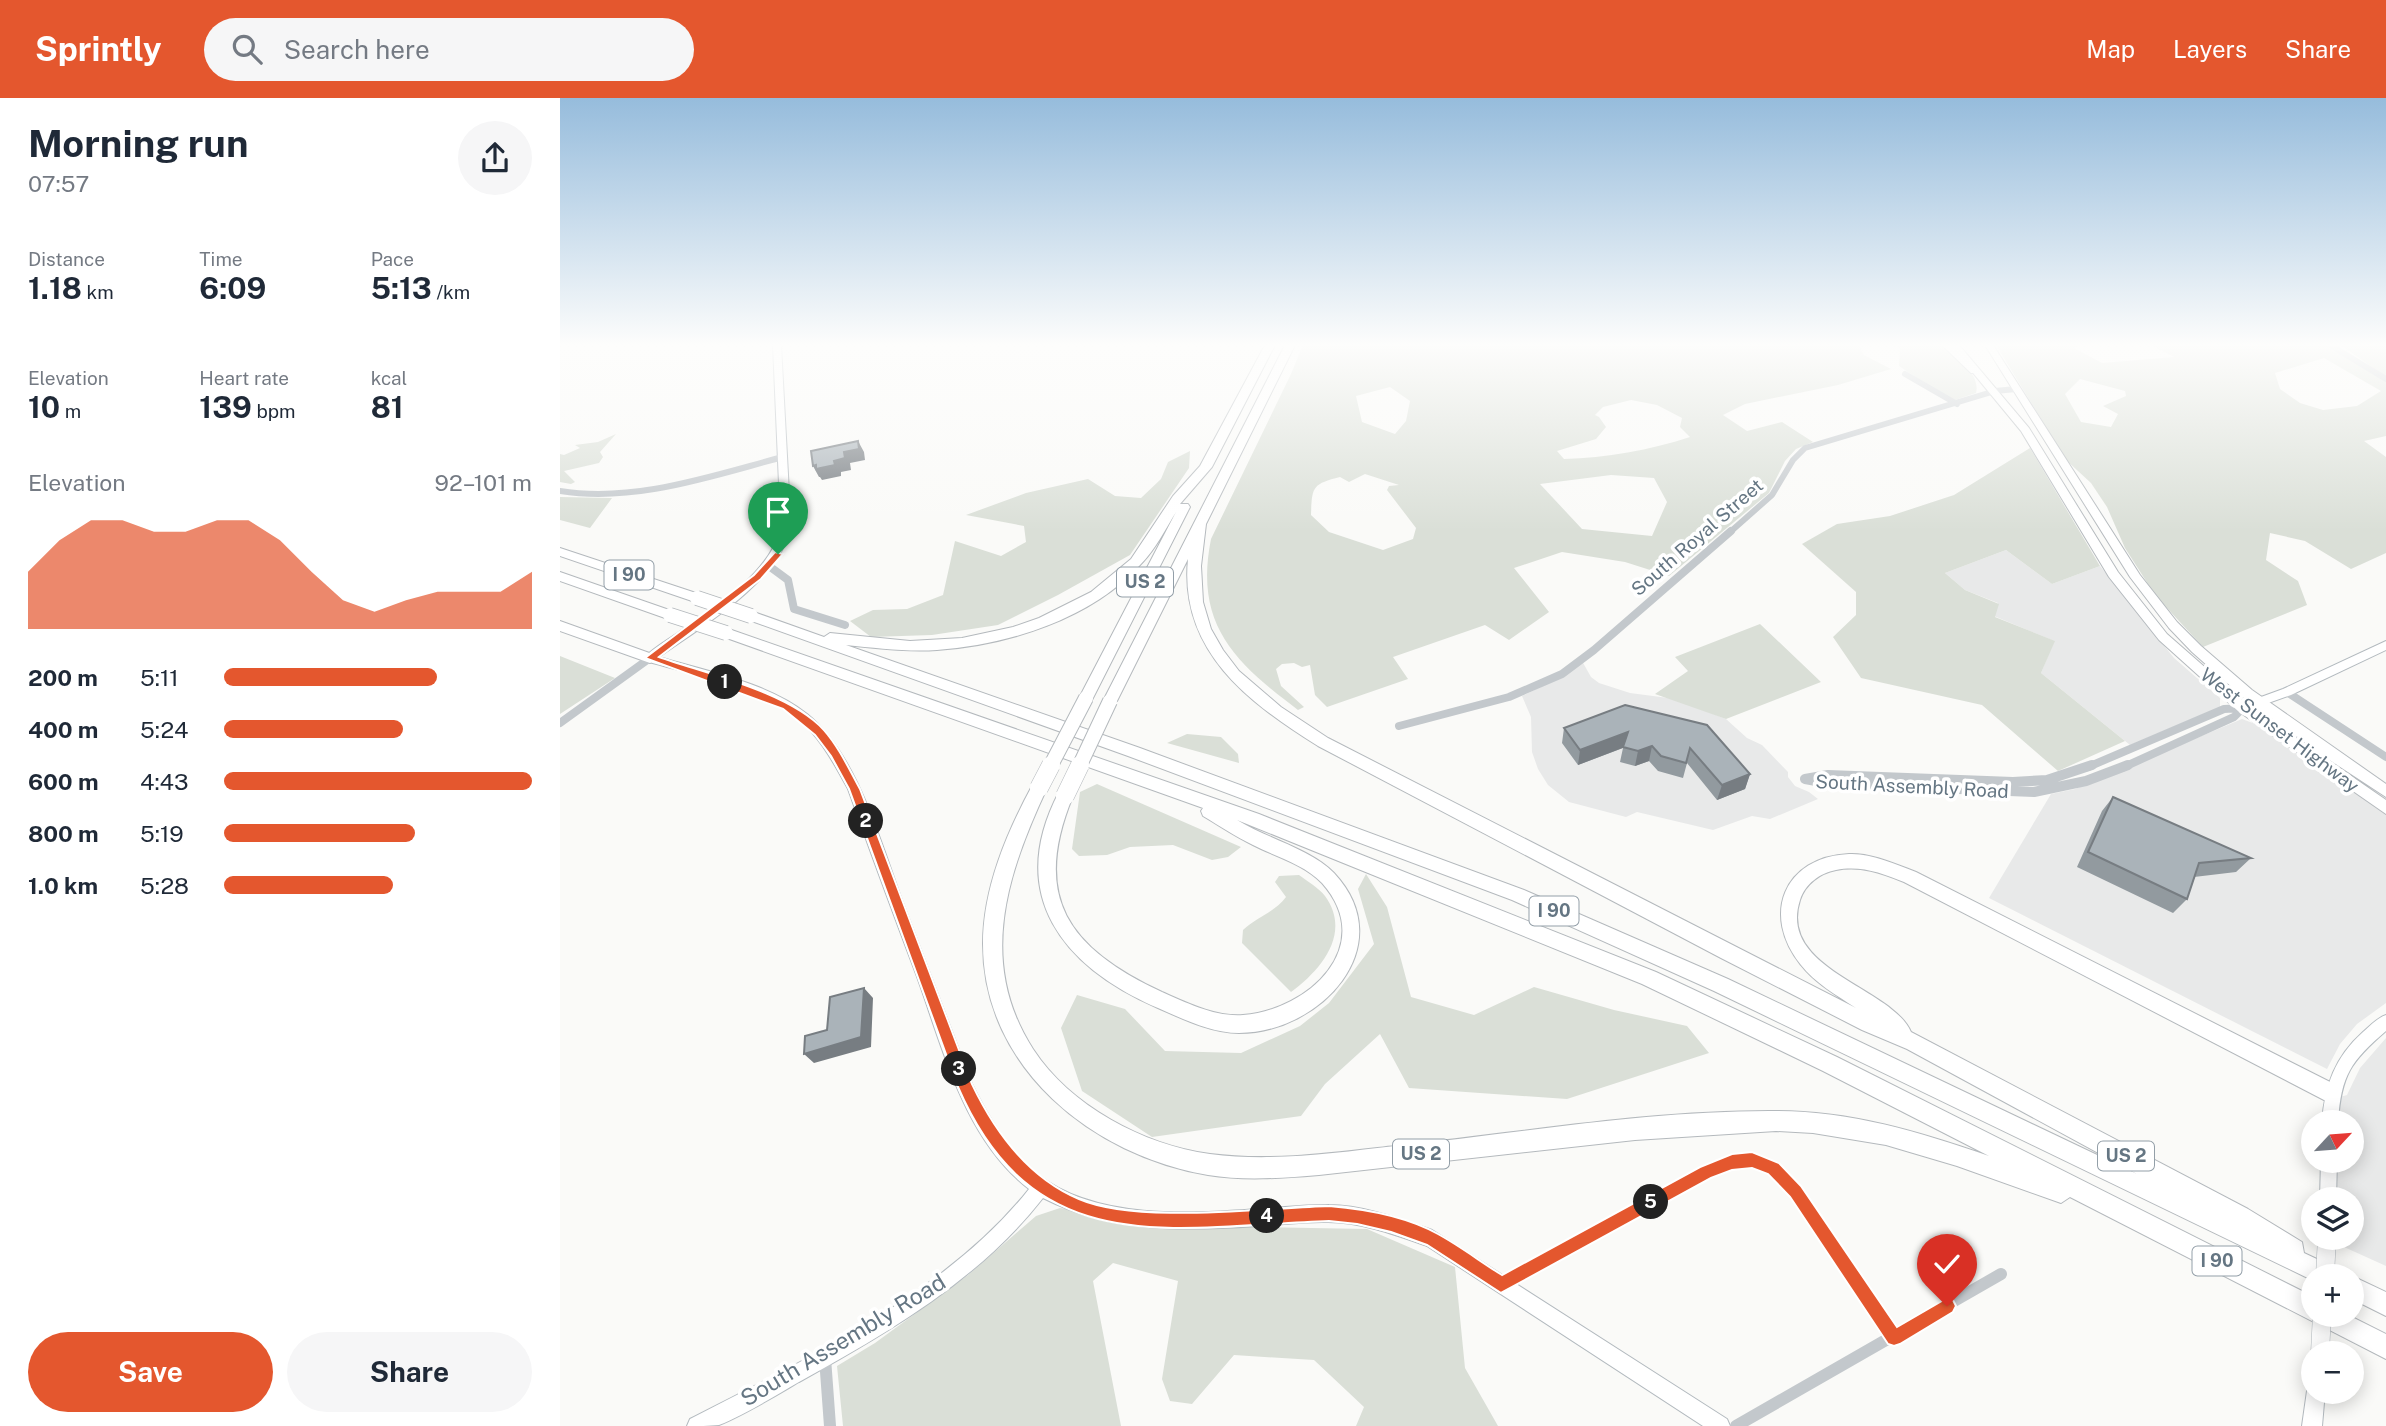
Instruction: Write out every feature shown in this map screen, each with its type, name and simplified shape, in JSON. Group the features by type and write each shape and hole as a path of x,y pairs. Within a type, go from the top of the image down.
{"highway":[{"name":"US 2","path":"1237,407 1038,788 1004,867 992,915 996,988 1008,1023 1026,1058 1048,1082 1111,1130 1144,1146 1183,1159 1254,1167 1380,1158 1702,1125 1778,1121 1822,1124 1913,1141 2120,1212"},
{"name":"US 2","path":"1177,791 1250,836 1308,864 1322,873 1340,894 1352,922 1347,953 1334,983 1310,1001 1266,1020 1241,1024 1222,1023 1200,1017 1150,995 1101,969 1083,954 1065,930 1054,906 1048,878 1047,850 1053,824 1065,796 1185,548 1200,524 1259,407"},
{"path":"804,635 891,645 938,645 979,640 1054,616 1078,605 1123,574 1151,541 1184,489 1206,467"},
{"name":"US 2","path":"1200,524 1194,571 1195,593 1210,642 1221,662 1247,690 1278,714 1323,742 1727,952 1869,1024 1914,1043 2241,1217 2316,1264"},
{"name":"I 90","path":"560,552 751,616 1134,752 1518,895 1721,985 2301,1264"},
{"name":"I 90","path":"560,576 1177,791 1464,902 1649,978 1830,1064 2301,1303"},
{"path":"560,626 650,658"},
{"path":"1914,1043 1877,1011 1846,993 1820,973 1794,939 1788,922 1791,899 1801,880 1820,866 1866,862 1910,877 2330,1093"},
{"path":"2364,1293 2386,1304"},
{"path":"2347,1327 2386,1347"}],"main road":[{"name":"West Sunset Highway","path":"2007,407 2031,439 2113,574 2145,617 2188,661 2243,708 2386,808"},
{"name":"West Sunset Highway","path":"2028,407 2058,459 2148,595 2190,643 2260,702 2386,791"}],"street":[{"path":"560,723 769,566 783,546 786,534 780,407"},
{"name":"South Royal Street","path":"1399,726 1525,691 1575,665 1766,501 1775,492 1792,458 1805,448 1947,407"},
{"path":"560,491 590,495 624,493 783,457"},
{"path":"769,566 785,574 789,580 794,609 845,625"},
{"name":"South Assembly Road","path":"2243,708 2234,717 2150,754 2090,780 2055,790 2034,792 1847,785 1805,779 1828,775 2013,782 2048,780 2079,771 2224,709 2243,708 2287,692 2386,645"},
{"path":"650,658 787,706 819,732 835,754 854,789 974,1105 1018,1168 1041,1187 1078,1207 1111,1215 1157,1220 1329,1213 1391,1224 1432,1239 1720,1426"},
{"path":"2287,692 2386,757"},
{"path":"2330,1110 2330,1093 2344,1062 2386,1022"},
{"path":"1501,1284 1706,1172 1741,1160 1752,1160 1773,1168 1795,1192 1894,1338"},
{"name":"South Assembly Road","path":"697,1426 881,1323 957,1270 1005,1230 1041,1187"},
{"path":"1736,1426 1894,1338 2001,1274"},
{"path":"824,1357 830,1426"},
{"path":"2312,1426 2315,1404"}],"shaded area":[{"path":"1275,407 1359,407 1362,422 1395,434 1406,421 1409,407 1603,407 1595,415 1606,427 1596,439 1557,451 1564,459 1628,452 1690,437 1680,427 1682,418 1661,407 1739,407 1723,415 1747,431 1782,422 1813,442 1796,449 1785,461 1769,493 1669,576 1625,562 1562,552 1514,568 1549,612 1509,640 1485,625 1393,657 1408,679 1327,707 1315,695 1310,665 1302,667 1294,663 1282,664 1276,669 1281,686 1304,707 1298,710 1255,675 1224,638 1214,618 1208,595 1207,569 1211,539","holes":["1365,474 1399,485 1389,486 1387,490 1416,528 1413,539 1383,550 1329,532 1311,515 1315,488 1331,479 1340,477 1349,482","1611,475 1654,478 1667,502 1652,536 1582,529 1540,484"]},
{"path":"2034,407 2072,407 2081,422 2111,427 2118,414 2105,407 2313,407 2323,410 2386,407 2386,436 2364,441 2386,457 2386,553 2351,569 2305,541 2270,533 2266,560 2298,581 2307,605 2203,647 2155,595 2125,548 2107,507 2091,483 2066,460"},
{"path":"616,434 600,452 603,457 599,463 564,471 575,482 560,482 560,454 564,455 580,448 575,445 598,442"},
{"path":"2030,448 2100,566 2052,584 2006,550 1945,573 1965,590 1999,604 1995,617 2055,641 2041,673 2125,741 2058,771 1982,705 1861,678 1833,637 1856,615 1856,592 1802,544 1837,524 1890,516 1954,495"},
{"path":"1190,451 1189,468 1130,555 998,625 932,635 871,637 850,621 873,610 907,609 943,595 955,541 1001,556 1026,542 1024,526 966,515 1026,493 1088,479 1115,496 1141,498 1161,479 1168,462"},
{"path":"560,497 612,498 590,528 560,520"},
{"path":"2006,550 2052,584 2100,566 2174,658 2220,698 2220,707 2130,745 2041,673 2054,641 1994,616 1998,603 1965,590 1945,573"},
{"path":"1760,624 1821,682 1726,719 1655,694 1688,671 1675,657"},
{"path":"560,656 615,678 560,714"},
{"path":"1582,661 1591,677 1599,683 1630,693 1676,699 1726,719 1747,738 1762,745 1788,772 1788,777 1795,786 1818,799 1770,819 1752,816 1713,830 1637,812 1626,817 1569,802 1548,785 1538,769 1532,752 1531,717 1522,696 1558,679"},
{"path":"2242,719 2258,725 2386,814 2386,1003 2357,1024 2340,1044 2327,1069 1989,898 2051,794 2075,789"},
{"path":"1187,734 1221,737 1238,754 1239,763 1167,743"},
{"path":"1097,784 1241,847 1228,857 1212,860 1173,845 1130,847 1107,855 1079,856 1072,849 1080,792"},
{"path":"1366,874 1387,907 1411,997 1474,1015 1534,987 1614,1010 1687,1026 1709,1053 1567,1099 1409,1088 1380,1034 1325,1084 1301,1116 1152,1137 1082,1091 1061,1028 1077,995 1125,1009 1165,1051 1241,1053 1300,1026 1329,1003 1374,944 1358,889"},
{"path":"1299,875 1325,896 1333,910 1335,924 1334,937 1322,962 1291,992 1242,943 1243,930 1277,907 1286,897 1275,882 1279,876"},
{"path":"2386,1038 2386,1266 2351,1250 2364,1250 2364,1187 2334,1187 2335,1173 2364,1173 2364,1110 2338,1110 2340,1097 2347,1095 2360,1068"},
{"path":"1060,1208 1198,1226 1367,1229 1455,1267 1465,1368 1498,1426 1356,1426 1364,1407 1314,1360 1234,1355 1192,1404 1170,1401 1162,1379 1178,1281 1113,1263 1093,1281 1121,1426 843,1426 837,1366 875,1343 968,1275 1036,1216"}],"building":[{"path":"858,441 859,449 844,452 845,458 834,461 835,465 816,469 816,465 813,466 811,451"},
{"path":"1625,705 1707,725 1750,774 1722,785 1690,748 1686,763 1661,756 1652,746 1638,751 1623,747 1628,732 1580,750 1564,728"},
{"path":"2113,797 2251,858 2199,863 2187,899 2088,852"},
{"path":"864,988 861,1037 804,1054 805,1036 827,1030 830,997"}],"route":[{"path":"778,554 757,577 650,658 751,691 787,706 819,732 835,754 854,789 965,1087 978,1114 1018,1168 1041,1187 1078,1207 1111,1215 1157,1220 1329,1213 1357,1216 1391,1224 1432,1239 1501,1284 1706,1172 1732,1162 1752,1160 1773,1168 1795,1192 1894,1338 1947,1306"}]}
